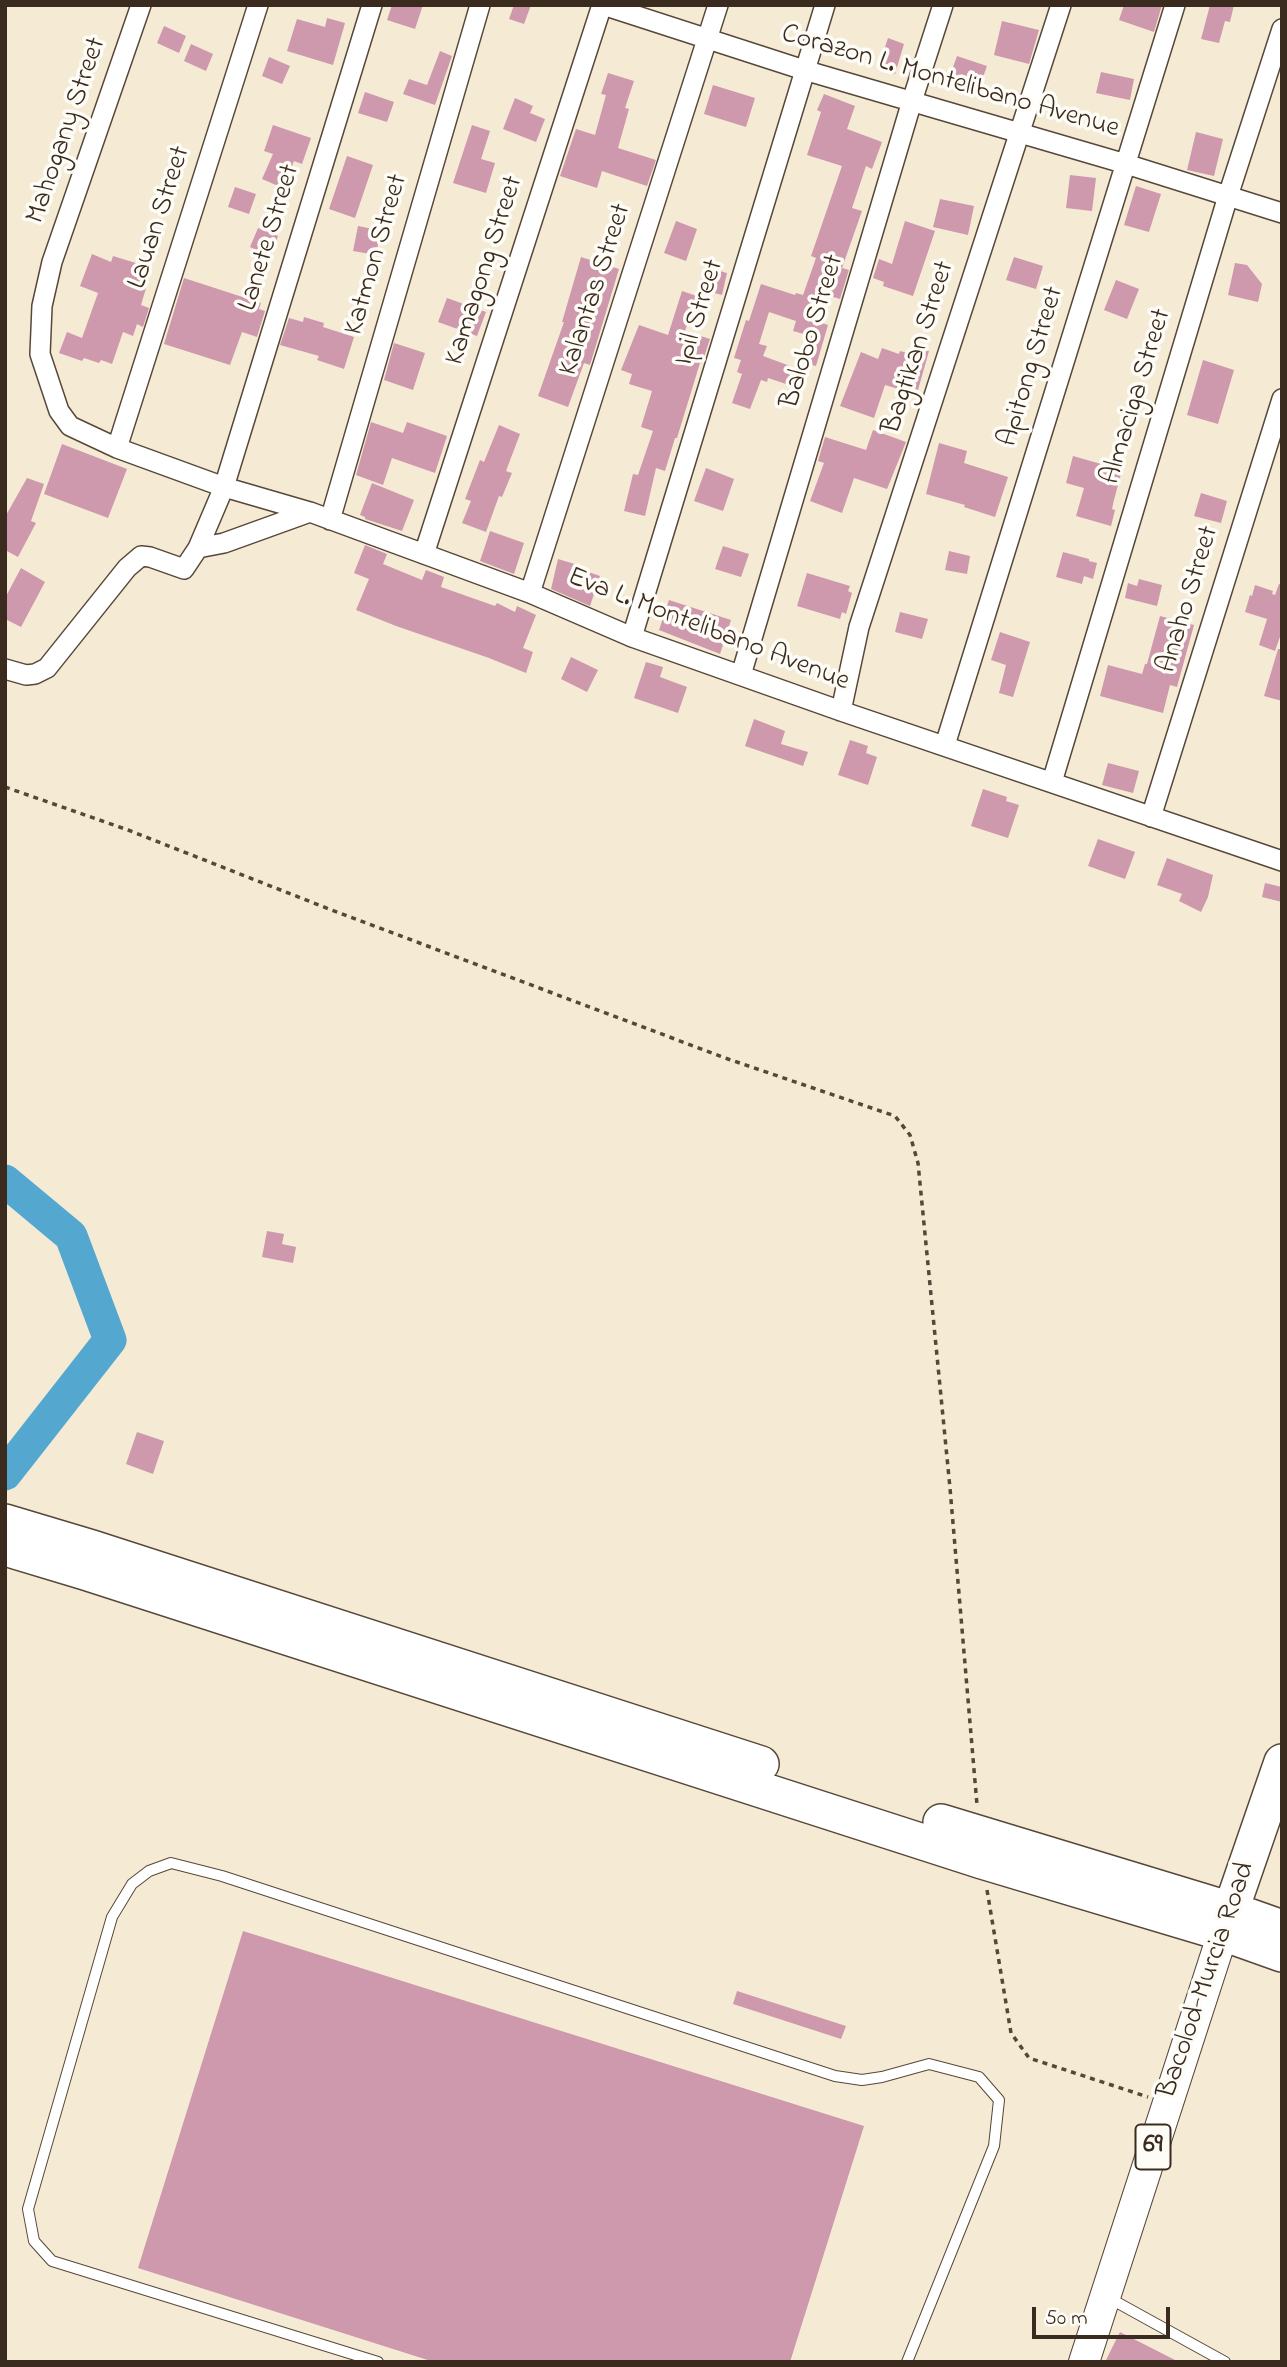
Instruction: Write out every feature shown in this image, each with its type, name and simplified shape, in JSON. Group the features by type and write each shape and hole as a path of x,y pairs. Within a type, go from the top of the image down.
{"highway":[{"path":"5,1522 88,1560 981,1847 1227,1922 1282,1928"},
{"path":"5,1548 88,1560"},
{"name":"Bacolod-Murcia Road","path":"1227,1922 1282,1762"},
{"path":"1227,1922 1282,1954"}],"main road":[{"name":"Bacolod-Murcia Road","path":"1084,2362 1227,1922"}],"street":[{"name":"Mahogany Street","path":"117,448 70,426 59,411 40,354 40,333 42,306 52,262 141,5"},
{"name":"Lauan Street","path":"117,448 258,5"},
{"name":"Lanete Street","path":"198,548 224,488 372,5"},
{"name":"Katmon Street","path":"330,520 480,5"},
{"name":"Corazon L. Montelibano Avenue","path":"602,5 804,70 1126,164 1282,214"},
{"name":"Kamagong Street","path":"424,554 602,5"},
{"name":"Kalantas Street","path":"530,593 718,5"},
{"name":"Ipil Street","path":"632,637 825,5"},
{"name":"Balobo Street","path":"741,675 943,5"},
{"name":"Bagtikan Street","path":"841,711 859,627 1061,5"},
{"name":"Apitong Street","path":"945,745 1175,5"},
{"name":"Almaciga Street","path":"1052,782 1228,196 1282,29"},
{"name":"Anaho Street","path":"1151,817 1282,399"},
{"name":"Eva L. Montelibano Avenue","path":"117,448 224,488 310,512 530,593 632,637 1282,861"},
{"path":"5,669 26,675 36,674 47,668 134,561 141,556 184,569 198,548 224,543 310,512"}],"lane":[{"path":"378,2362 52,2261 34,2241 28,2209 112,1917 132,1884 149,1871 171,1863 222,1876 835,2076 862,2080 929,2064 979,2077 999,2100 994,2146 907,2362"},
{"path":"1106,2296 1225,2362"}],"path":[{"path":"5,787 128,830 342,914 728,1059 895,1116 910,1135 918,1163 981,1847 1012,2033 1029,2058 1167,2103"}],"building":[{"path":"392,5 423,5 415,29 387,20"},
{"path":"514,5 531,5 524,24 509,19"},
{"path":"1124,5 1162,5 1154,32 1119,20"},
{"path":"1210,5 1234,5 1230,22 1225,21 1219,43 1201,39"},
{"path":"327,18 345,23 333,65 287,51 297,19 325,27"},
{"path":"1002,21 1039,30 1029,64 994,55"},
{"path":"164,26 186,36 179,53 157,43"},
{"path":"888,38 904,44 895,74 878,68"},
{"path":"191,44 213,54 206,71 184,61"},
{"path":"440,51 452,56 435,105 403,94 409,79 427,85"},
{"path":"957,56 987,66 977,94 947,84"},
{"path":"269,57 290,66 282,84 262,76"},
{"path":"1101,72 1134,79 1130,100 1096,93"},
{"path":"608,73 634,81 625,108 629,109 618,148 656,160 647,186 602,171 597,188 560,176 576,129 595,135 606,95 601,94"},
{"path":"713,85 755,98 746,127 704,114"},
{"path":"365,92 394,102 387,122 358,113"},
{"path":"824,94 855,106 847,129 882,142 872,169 866,166 852,208 862,211 842,268 849,270 840,299 830,296 822,323 828,325 816,366 808,364 811,336 793,331 796,321 769,312 759,344 767,346 763,356 801,370 795,387 768,378 767,382 761,380 750,409 732,403 742,374 737,372 741,360 734,358 746,320 749,321 761,284 803,295 816,258 811,256 842,166 807,155 821,112 817,110"},
{"path":"515,98 533,106 530,113 545,119 536,142 503,129"},
{"path":"273,125 311,138 302,164 294,161 283,188 262,179 273,154 264,151"},
{"path":"472,125 490,131 481,159 495,163 486,193 453,183"},
{"path":"1196,132 1223,139 1214,176 1187,170"},
{"path":"347,156 373,165 355,218 329,209"},
{"path":"1070,175 1096,178 1092,211 1066,208"},
{"path":"1136,186 1161,194 1149,232 1124,225"},
{"path":"235,187 256,194 249,214 228,207"},
{"path":"940,199 974,206 968,235 933,227"},
{"path":"676,221 697,229 686,261 664,253"},
{"path":"905,221 935,231 913,296 883,286 884,282 873,278 879,259 892,264"},
{"path":"358,226 373,229 371,238 379,239 376,255 353,251"},
{"path":"258,228 278,236 271,256 250,247"},
{"path":"92,254 111,262 113,256 152,268 141,305 149,308 143,327 137,324 133,336 123,332 112,364 84,358 82,361 59,353 67,332 82,338 98,293 80,286"},
{"path":"581,257 619,269 590,365 584,363 568,407 538,396 564,322"},
{"path":"1014,257 1043,266 1036,289 1006,280"},
{"path":"1235,263 1247,265 1262,284 1258,302 1228,295"},
{"path":"705,267 727,273 722,295 699,289"},
{"path":"184,278 261,303 259,309 265,311 257,337 242,332 230,365 164,344"},
{"path":"1116,280 1139,289 1127,319 1104,310"},
{"path":"682,291 697,296 685,331 710,339 665,471 656,468 645,516 624,511 633,474 638,475 653,431 641,427 652,391 629,384 632,374 621,370 639,325 668,335"},
{"path":"447,298 486,312 477,336 438,322"},
{"path":"304,317 324,323 323,327 354,337 344,369 317,360 319,356 280,345 289,318 303,322"},
{"path":"394,343 425,353 413,390 384,380"},
{"path":"913,346 929,351 918,390 907,386 905,391 885,385 874,418 840,406 861,352 878,359 882,348 899,354 900,351 911,354"},
{"path":"1203,360 1234,370 1218,424 1187,415"},
{"path":"371,422 403,433 407,422 447,436 435,473 392,458 383,485 356,475"},
{"path":"499,425 520,434 506,471 512,473 502,497 499,496 486,532 462,523 471,501 465,499 480,460 484,462"},
{"path":"873,430 906,442 887,489 854,478 842,513 810,501 824,463 818,461 825,437 866,450"},
{"path":"939,443 967,451 964,463 1008,477 995,517 926,494"},
{"path":"62,444 127,469 108,518 44,494"},
{"path":"1073,456 1122,470 1112,509 1115,510 1111,526 1076,516 1084,488 1066,483"},
{"path":"706,468 734,479 723,511 694,501"},
{"path":"27,478 44,484 31,521 36,523 18,557 5,550 5,517"},
{"path":"372,483 414,500 402,531 360,515"},
{"path":"1201,493 1227,501 1221,523 1194,516"},
{"path":"490,531 524,543 514,574 480,561"},
{"path":"365,545 387,554 383,564 422,580 426,570 444,577 441,587 495,606 497,603 515,612 517,606 536,615 523,648 533,652 526,673 356,610 369,579 354,573"},
{"path":"723,546 749,554 741,577 715,569"},
{"path":"949,551 970,556 967,574 945,570"},
{"path":"1063,552 1097,563 1093,579 1084,576 1082,584 1056,577"},
{"path":"558,559 600,576 590,606 551,589"},
{"path":"21,568 45,582 21,627 5,619 5,598"},
{"path":"807,573 850,586 848,591 852,593 846,614 842,612 840,619 797,606"},
{"path":"1139,579 1162,585 1157,606 1125,598 1128,583 1137,586"},
{"path":"1279,584 1282,584 1282,631 1275,651 1259,645 1267,619 1245,612 1255,585 1273,591 1272,594 1275,595"},
{"path":"669,600 731,620 720,654 659,630"},
{"path":"900,612 928,619 922,639 895,632"},
{"path":"1160,616 1194,625 1177,687 1170,685 1163,713 1100,696 1108,665 1142,674"},
{"path":"1000,632 1030,642 1013,697 999,693 1006,665 991,660"},
{"path":"1278,649 1282,649 1282,701 1264,696"},
{"path":"571,657 598,670 587,692 561,679"},
{"path":"646,662 663,667 660,677 687,687 678,713 634,698"},
{"path":"754,719 785,731 781,744 808,752 803,766 745,746"},
{"path":"850,740 868,746 866,753 877,757 868,785 838,775"},
{"path":"1108,763 1139,771 1133,793 1102,785"},
{"path":"983,789 1007,797 1006,801 1019,805 1008,838 971,826"},
{"path":"1098,839 1135,852 1125,879 1088,866"},
{"path":"1167,858 1213,875 1201,912 1179,901 1182,894 1157,885"},
{"path":"1265,883 1282,887 1282,902 1262,897"},
{"path":"267,1231 284,1234 282,1244 296,1247 293,1263 262,1257"},
{"path":"137,1432 164,1441 153,1474 126,1464"},
{"path":"243,1931 864,2126 790,2362 434,2362 138,2268"},
{"path":"737,1991 846,2026 841,2039 733,2004"},
{"path":"1120,2332 1179,2362 1105,2362"}],"waterway":[{"path":"5,1181 71,1236 110,1340 5,1474"}]}
